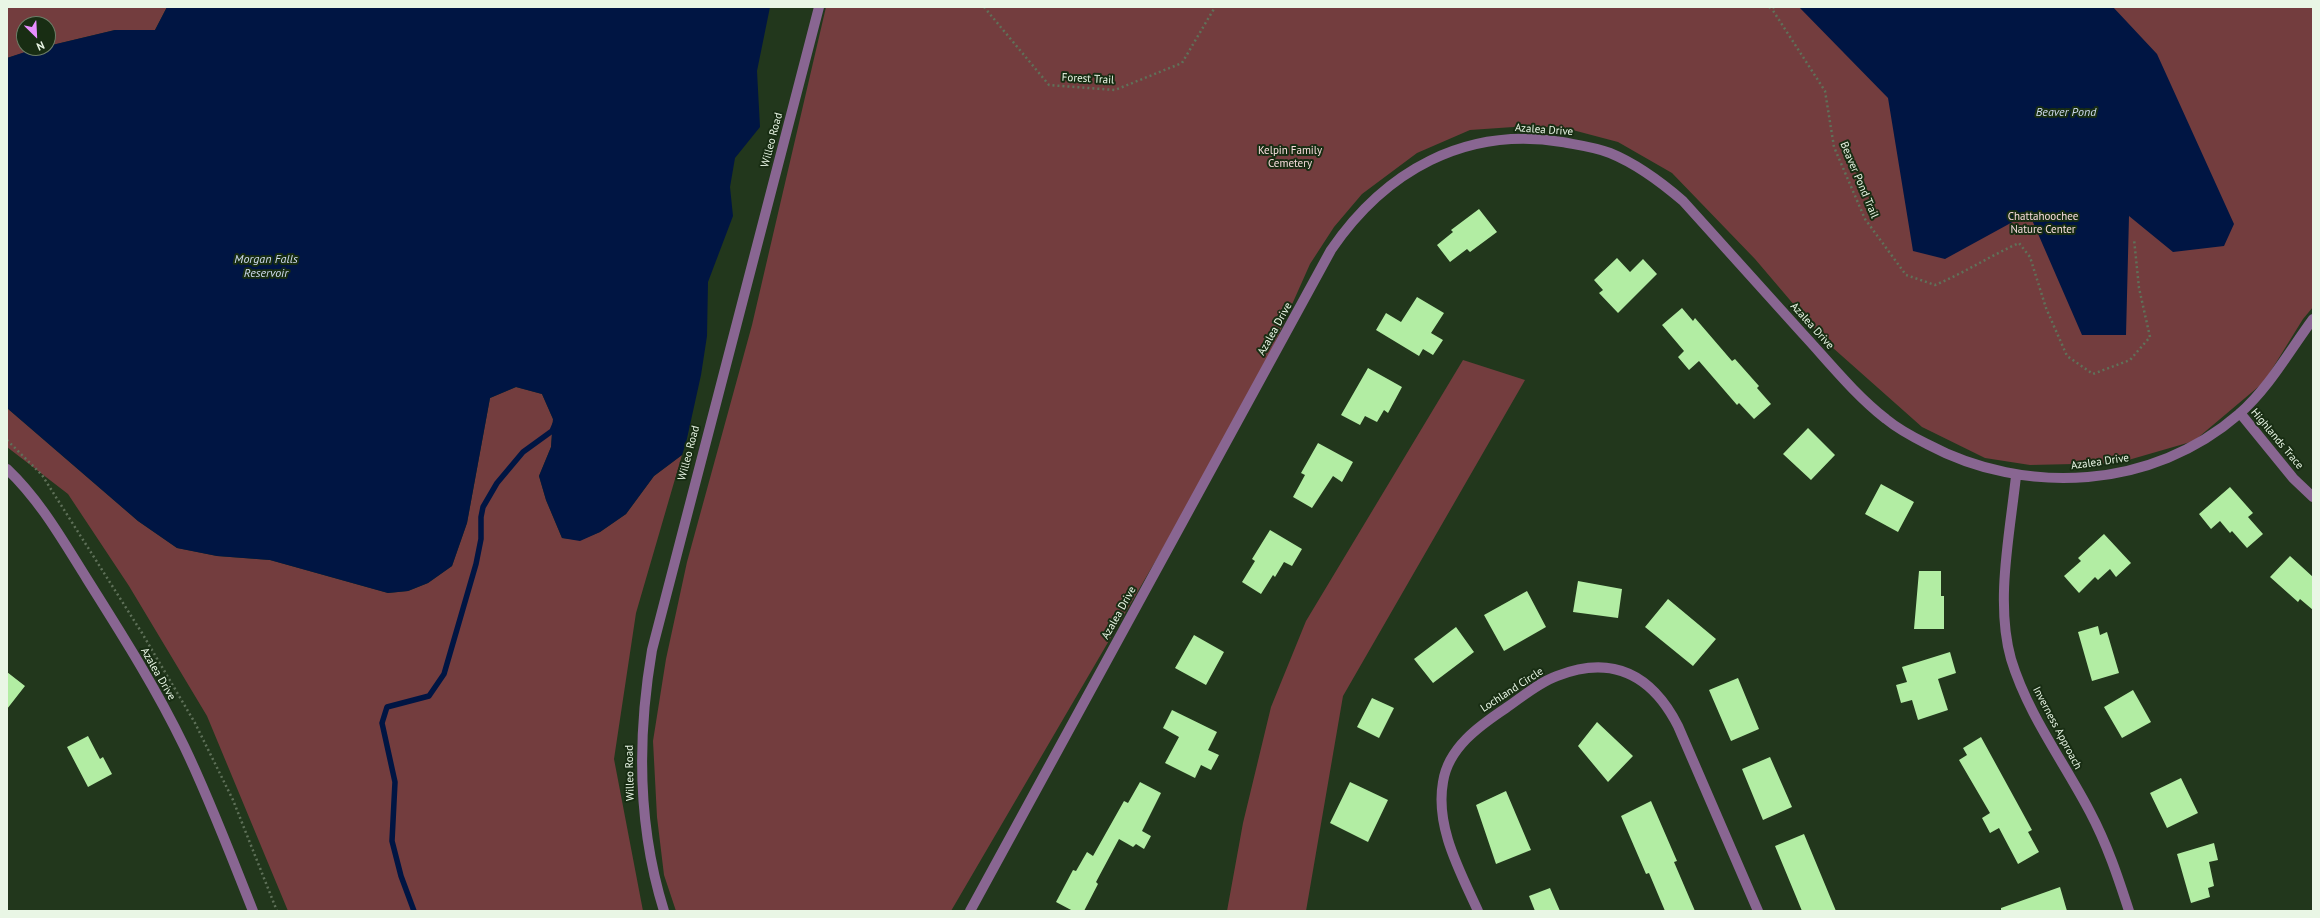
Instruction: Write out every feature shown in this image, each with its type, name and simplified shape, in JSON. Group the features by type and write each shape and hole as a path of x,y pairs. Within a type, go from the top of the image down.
{"street":[{"name":"Willeo Road","path":"664,911 648,848 640,779 642,730 650,657 819,7"},
{"name":"Azalea Drive","path":"970,911 1332,250 1347,227 1367,204 1388,186 1414,168 1435,158 1482,143 1529,138 1582,145 1609,152 1632,163 1652,176 1683,201 1854,391 1887,420 1946,455 1976,466 2016,476 2069,478 2108,475 2143,468 2195,446 2240,413 2265,386 2313,319"},
{"name":"Highlands Trace","path":"2240,413 2293,478 2313,497"},
{"name":"Azalea Drive","path":"7,469 30,494 59,536 126,642 163,706 192,763 253,911"},
{"name":"Inverness Approach","path":"2016,476 2004,595 2005,627 2011,659 2028,704 2091,813 2115,867 2129,911"},
{"name":"Lochland Circle","path":"1478,911 1445,832 1441,798 1443,780 1451,760 1462,742 1486,722 1538,686 1569,672 1593,668 1612,668 1625,672 1651,686 1664,702 1681,734 1758,911"}],"path":[{"name":"Forest Trail","path":"984,7 1049,85 1115,90 1182,63 1214,7"},
{"path":"1769,7 1773,8"},
{"name":"Beaver Pond Trail","path":"1773,8 1825,91 1834,147 1865,219 1906,275 1935,285 1968,271 1993,255 2019,243 2030,257 2046,308 2067,356 2093,374 2130,360 2150,337 2139,288 2134,239"}],"green space":[{"path":"7,7 167,7 155,30 115,30 56,44 56,16 16,16 16,55 7,58"},
{"path":"826,7 2313,7 2313,307 2303,319 2264,382 2194,441 2118,463 2030,465 1985,458 1922,427 1824,340 1755,259 1672,173 1618,142 1565,128 1528,126 1470,130 1417,153 1362,194 1334,227 1310,264 1249,401 951,911 676,911 664,875 657,817 653,741 666,659 687,562 752,325"},
{"path":"1463,360 1525,380 1343,696 1306,911 1227,911 1243,823 1271,707 1306,621"},
{"path":"516,387 542,394 553,419 551,447 539,476 546,500 562,538 580,540 600,532 626,514 654,476 682,455 636,613 614,759 643,911 288,911 207,716 129,586 68,494 7,447 7,408 138,521 177,548 217,556 270,560 388,593 408,591 428,583 452,566 467,523 490,398"}],"water":[{"name":"Morgan Falls Reservoir","path":"167,7 770,7 757,71 760,127 735,158 730,187 733,216 708,282 707,336 701,375 682,455 654,476 626,514 600,532 580,541 562,538 546,500 539,476 551,447 553,419 542,394 516,387 490,398 467,523 452,566 428,583 408,591 388,593 270,560 217,556 177,548 138,521 7,408 7,58 16,55 56,56 56,44 115,30 155,30"},
{"name":"Beaver Pond","path":"1799,7 2113,7 2157,54 2234,224 2224,246 2173,252 2129,216 2126,335 2082,335 2029,213 1945,259 1913,251 1888,98"}],"building":[{"path":"1479,209 1497,232 1470,252 1467,249 1450,262 1437,245 1453,232 1451,230"},
{"path":"1617,258 1630,272 1643,259 1657,274 1618,313 1599,293 1603,290 1594,280"},
{"path":"1417,297 1444,313 1431,333 1443,340 1433,355 1423,349 1419,356 1376,330 1386,313 1401,322"},
{"path":"1682,308 1693,321 1695,318 1732,361 1735,359 1759,386 1757,388 1771,404 1754,419 1739,403 1737,405 1699,361 1689,370 1678,357 1684,351 1662,325"},
{"path":"1368,368 1402,387 1388,413 1384,410 1377,422 1365,416 1360,425 1341,415"},
{"path":"1808,428 1835,455 1811,480 1783,454"},
{"path":"1318,443 1353,462 1342,482 1333,476 1312,508 1293,497 1305,475 1301,473"},
{"path":"1881,484 1914,502 1898,532 1865,514"},
{"path":"2230,487 2253,513 2248,517 2263,534 2247,548 2232,531 2230,533 2220,521 2211,529 2199,514"},
{"path":"1270,530 1302,549 1292,566 1284,562 1275,577 1273,575 1261,594 1242,582 1255,561 1252,559"},
{"path":"2104,534 2131,563 2116,577 2110,569 2098,580 2095,577 2079,593 2064,576 2081,561 2078,558"},
{"path":"2290,556 2313,577 2313,610 2300,599 2298,602 2270,577"},
{"path":"1919,571 1941,571 1941,596 1944,596 1944,629 1914,629"},
{"path":"1578,581 1622,589 1618,618 1573,612"},
{"path":"1527,591 1546,627 1504,651 1484,615"},
{"path":"1668,599 1716,639 1693,666 1645,627"},
{"path":"2098,626 2100,635 2107,632 2119,673 2092,681 2078,632"},
{"path":"1456,627 1474,652 1433,683 1414,659"},
{"path":"1194,635 1224,652 1206,685 1175,668"},
{"path":"1950,652 1956,673 1938,679 1948,710 1918,720 1912,700 1901,703 1896,685 1907,682 1902,667"},
{"path":"7,672 25,686 7,709"},
{"path":"1738,678 1759,729 1731,741 1709,690"},
{"path":"2133,690 2151,722 2122,738 2104,707"},
{"path":"1372,698 1394,708 1379,738 1357,727"},
{"path":"1172,710 1217,732 1208,750 1219,755 1211,770 1201,765 1195,778 1165,763 1179,737 1163,728"},
{"path":"1597,722 1633,756 1608,782 1578,746"},
{"path":"88,736 100,759 103,757 112,774 88,787 67,747"},
{"path":"1981,737 2032,830 2028,832 2039,852 2018,864 1999,828 1990,833 1982,818 1990,813 1959,760 1967,755 1963,748"},
{"path":"1770,757 1792,807 1763,820 1742,769"},
{"path":"2181,778 2198,813 2167,828 2150,793"},
{"path":"1140,782 1161,793 1142,831 1151,836 1144,849 1136,844 1133,847 1119,839 1096,882 1098,884 1084,911 1073,911 1056,902 1073,870 1076,871 1087,852 1093,856 1124,801 1128,803"},
{"path":"1350,782 1388,800 1368,842 1330,823"},
{"path":"1506,791 1531,850 1496,864 1476,805"},
{"path":"1651,801 1677,861 1674,862 1695,911 1665,911 1649,873 1646,874 1621,816"},
{"path":"1804,834 1836,911 1802,911 1775,846"},
{"path":"2214,843 2218,860 2209,862 2214,886 2208,888 2210,897 2191,903 2177,854"},
{"path":"2060,887 2067,911 2001,911 2001,908"},
{"path":"1550,888 1560,911 1535,911 1529,896"}],"waterway":[{"path":"414,911 401,876 392,841 395,782 382,723 387,707 429,696 444,674 476,564 481,539 481,517 483,507 497,483 523,452 552,431 555,424"}],"park label":[{"name":"Kelpin Family Cemetery","path":"1290,157"},
{"name":"Chattahoochee Nature Center","path":"2043,223"}]}
